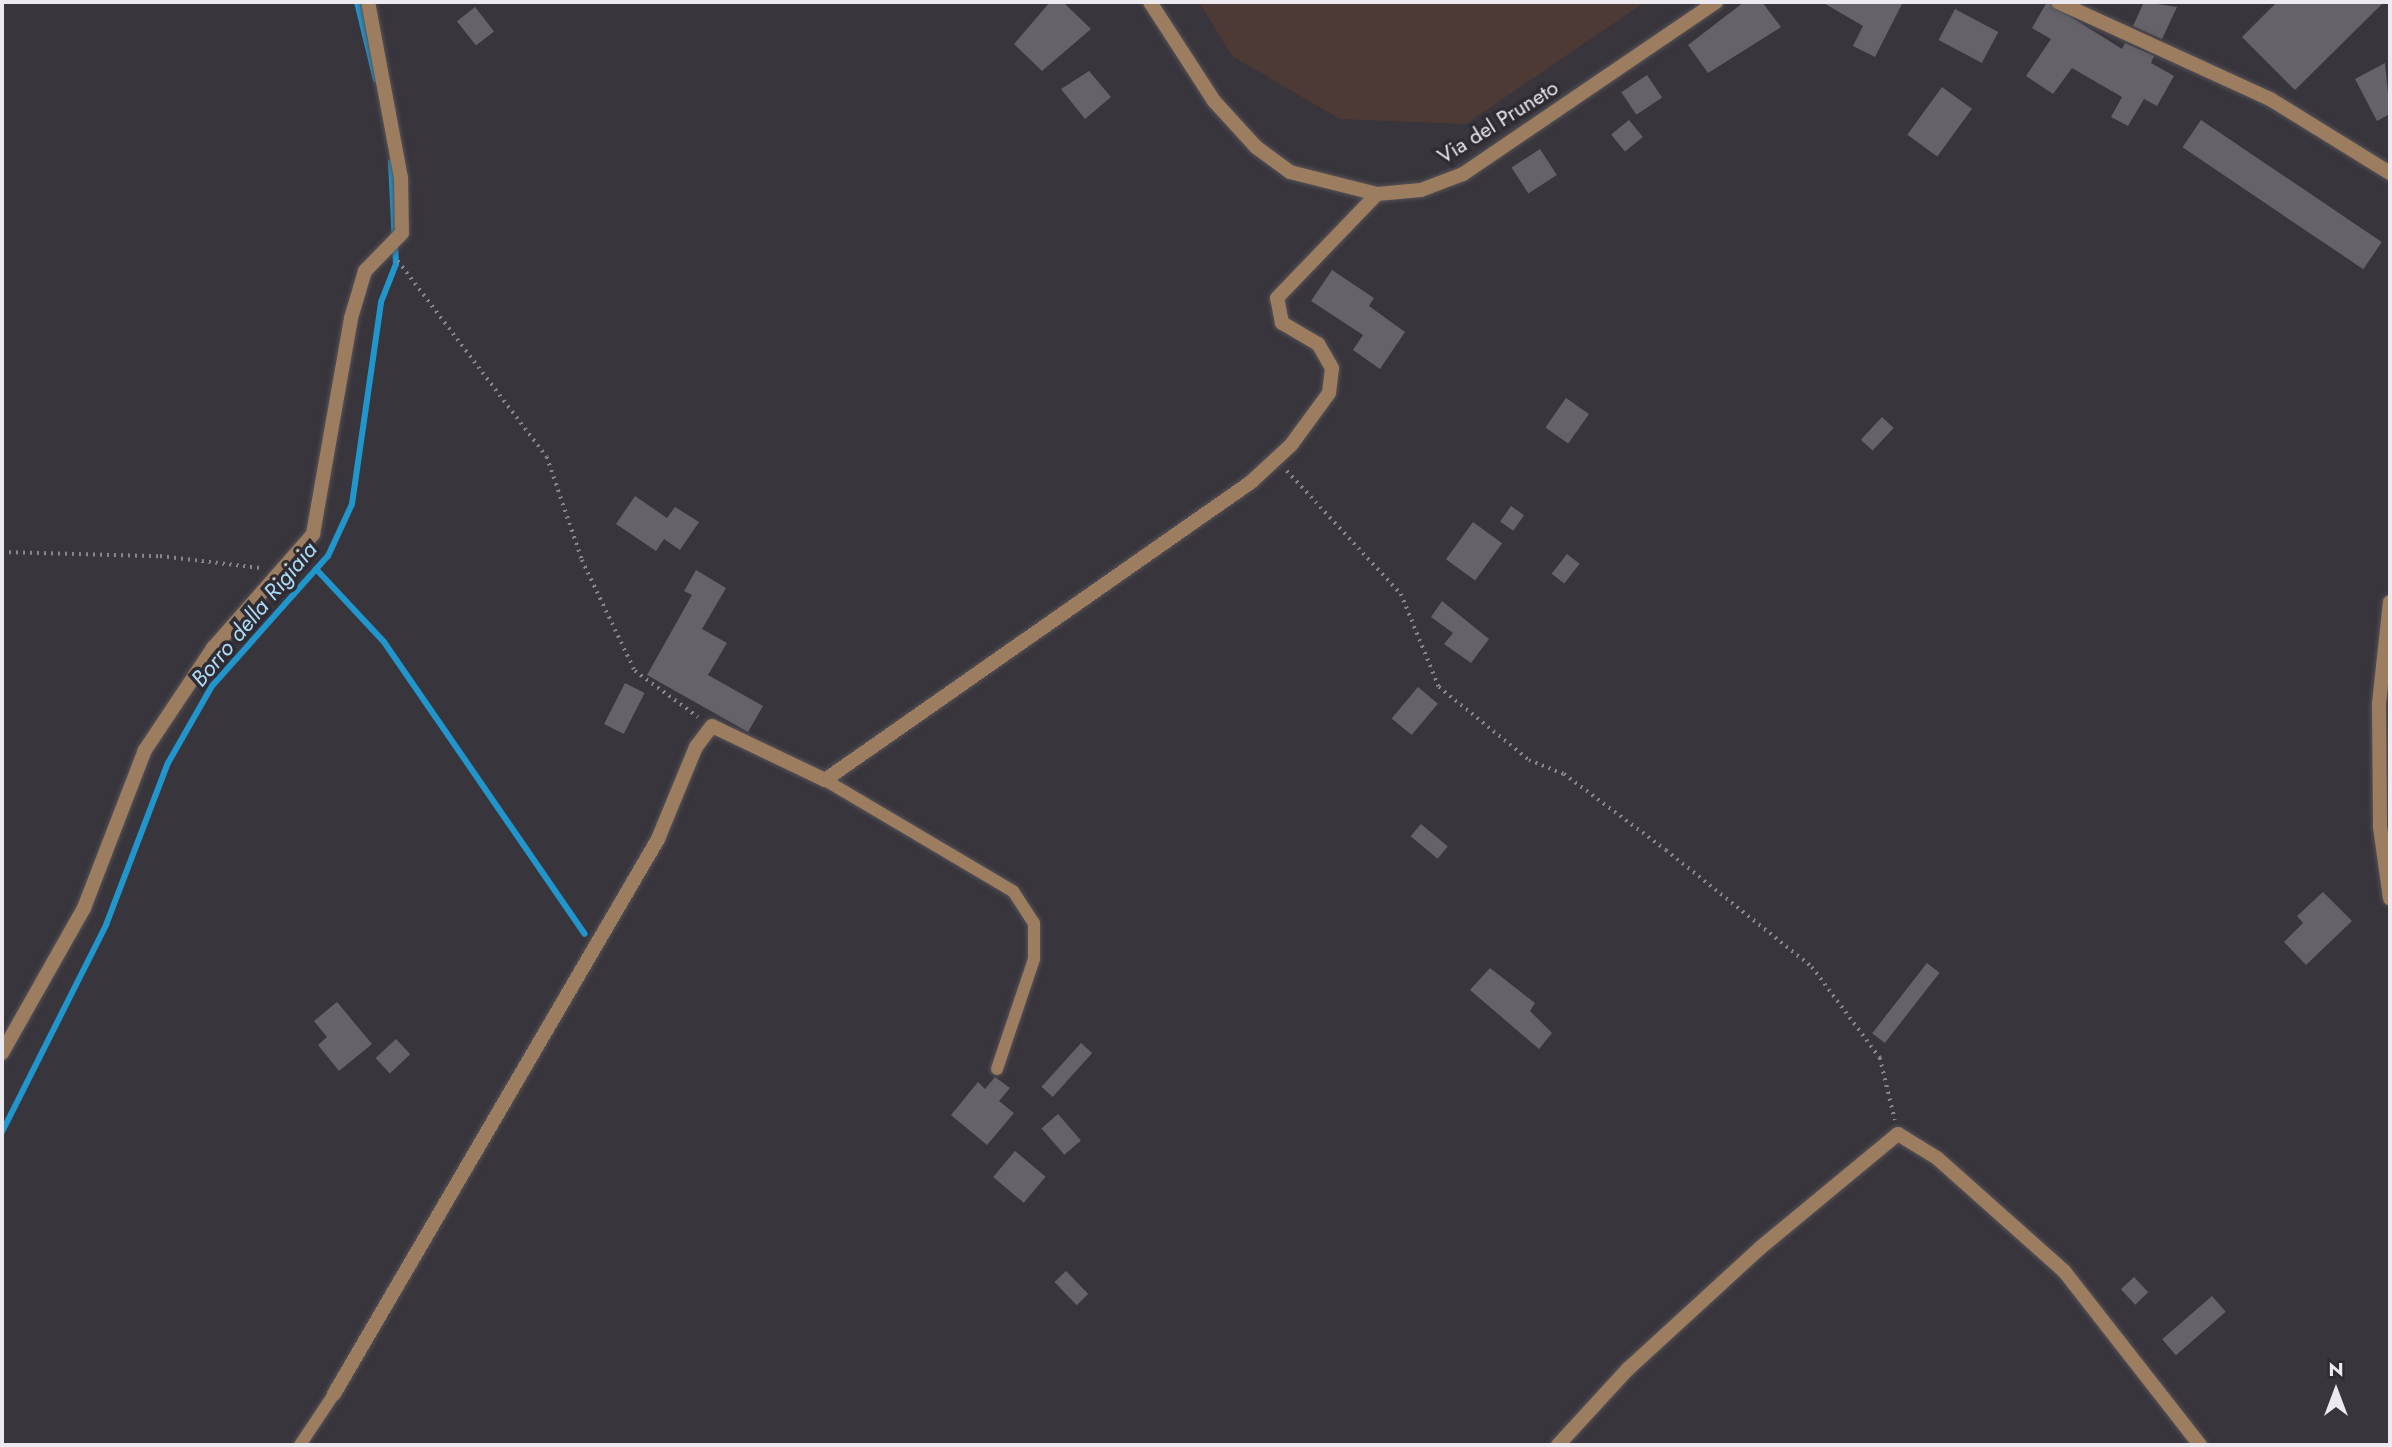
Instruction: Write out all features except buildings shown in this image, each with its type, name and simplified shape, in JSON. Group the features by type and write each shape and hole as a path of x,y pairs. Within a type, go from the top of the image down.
{"street":[{"path":"2,1053 83,908 145,750 213,648 313,534 351,318 365,271 391,251 402,233 401,178 368,2"},
{"name":"Via del Pruneto","path":"1150,2 1214,101 1256,147 1290,172 1377,194 1421,190 1463,174 1716,2"},
{"path":"2058,2 2270,99 2390,173"},
{"path":"334,1394 658,839 696,747 712,726 825,780 1276,459 1329,393 1332,368 1318,344 1282,323 1277,298 1377,194"},
{"path":"2390,602 2379,705 2380,827 2390,898"},
{"path":"1558,1445 1628,1369 1760,1248 1898,1134 1937,1158 2064,1271 2129,1347 2200,1445"}],"lane":[{"path":"825,780 1013,891 1034,923 1034,959 997,1069"},
{"path":"300,1445 334,1394"}],"path":[{"path":"391,251 547,457 582,560 635,671 712,726"},
{"path":"1276,459 1401,594 1440,687 1529,760 1564,774 1665,850 1812,967 1880,1058 1898,1134"},
{"path":"2,552 160,556 281,571"}],"shaded area":[{"path":"1199,2 1645,2 1466,124 1340,119 1232,56"}],"waterway":[{"name":"Borro della Rigiaia","path":"357,2 376,80"},
{"name":"Borro della Rigiaia","path":"2,1132 106,925 168,763 212,686 328,556 352,504 381,302 396,264 391,162"},
{"path":"316,569 384,642 585,934"}]}
